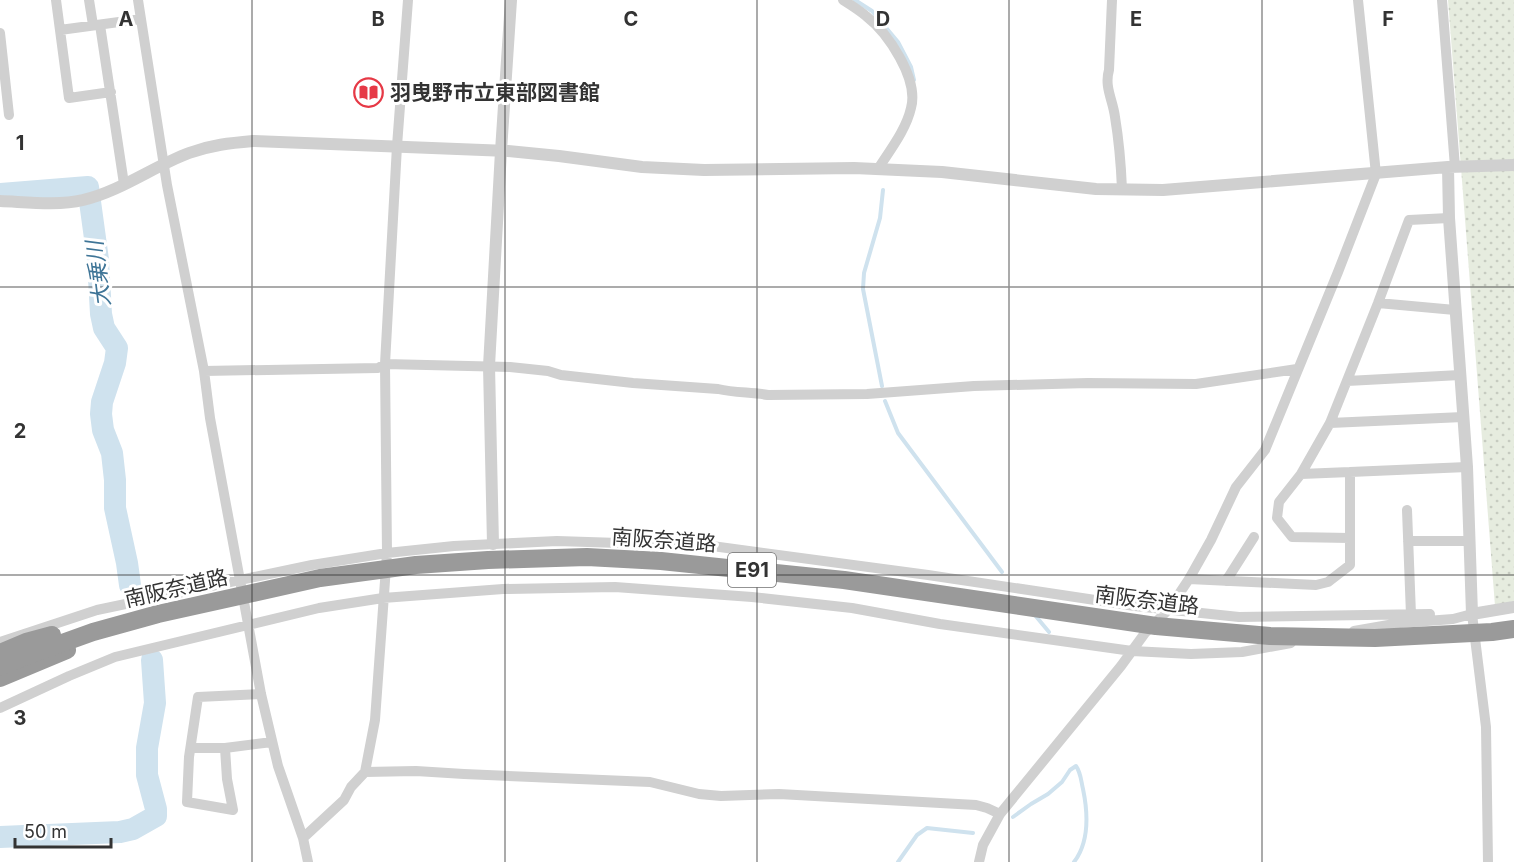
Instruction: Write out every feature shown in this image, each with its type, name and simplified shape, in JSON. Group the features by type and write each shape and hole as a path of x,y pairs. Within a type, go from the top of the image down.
{"highway":[{"name":"南阪奈道路","path":"0,653 26,642 128,612 316,570 417,557 587,549 732,557 1158,617 1271,628 1373,630 1514,621"},
{"name":"南阪奈道路","path":"0,667 93,632 158,614 320,578 416,565 587,557 661,561 844,580 1156,626 1270,636 1375,638 1514,629"},
{"path":"0,678 158,614"}],"street":[{"path":"57,0 69,98 111,92"},
{"path":"89,0 97,25 111,92 124,184"},
{"path":"138,0 167,185 204,371 210,418 261,694 278,766 303,838 308,862"},
{"path":"303,838 344,800 351,787 365,771 375,720 387,553 385,364 408,0"},
{"path":"493,544 489,366 512,0"},
{"path":"843,0 867,16 887,38 905,66 911,89 912,107 878,169"},
{"path":"1112,0 1109,70 1106,78 1120,150 1122,189"},
{"path":"979,862 983,845 1000,814 1145,633 1170,609 1211,540 1236,487 1265,450 1376,174 1358,0"},
{"path":"1442,0 1457,167 1449,218 1467,467 1472,614 1486,727 1488,862"},
{"path":"60,30 141,19"},
{"path":"0,33 9,115"},
{"path":"0,201 70,202 90,198 188,153 225,143 253,141 501,151 642,167 704,170 854,168 942,172 1096,189 1163,190 1457,167 1514,165"},
{"path":"1350,538 1292,537 1277,518 1279,502 1301,474 1330,423 1409,220 1449,218"},
{"path":"1378,303 1455,310"},
{"path":"204,371 378,368 385,364 489,366 548,371 561,375 633,383 768,395 867,394 974,386 1088,383 1196,384 1297,369"},
{"path":"1347,381 1460,375"},
{"path":"1330,423 1463,417"},
{"path":"1301,474 1467,467"},
{"path":"1189,579 1316,585 1328,582 1350,566 1350,472"},
{"path":"1407,510 1411,615"},
{"path":"1226,581 1254,537"},
{"path":"1408,542 1470,541"},
{"path":"0,642 97,610 312,565 387,553 454,546 568,542 712,546 917,573 1135,606 1239,616 1472,614"},
{"path":"0,708 69,675 116,657 248,625 383,598 503,589 615,587 752,597 852,609 1132,651 1191,654 1242,652 1400,623 1453,619 1514,607"},
{"path":"225,748 227,779 233,810 187,802 190,748 198,698 261,694"},
{"path":"190,748 225,748 272,742"},
{"path":"365,771 416,771 650,782 699,794 720,796 779,794 976,805 1000,814"}],"shaded area":[{"path":"1448,0 1514,0 1514,601 1495,606"}],"waterway":[{"path":"855,0 872,11 898,42 911,67 914,80"},
{"name":"大乗川","path":"0,194 88,187 98,260 101,314 104,328 117,348 115,363 102,402 101,414 103,430 112,453 115,508 130,585"},
{"path":"882,386 863,289 864,273 880,218 883,190"},
{"path":"885,401 898,433 1002,572"},
{"path":"1034,614 1049,632"},
{"name":"大乗川","path":"0,837 120,832 133,829 156,816 147,775 147,748 155,703 152,660"},
{"path":"1013,817 1048,794 1076,766 1080,774 1087,817 1083,845 1074,862"},
{"path":"898,862 917,835 927,828 973,833"}],"place":[{"name":"羽曳野市立東部図書館","path":"369,92"}]}
